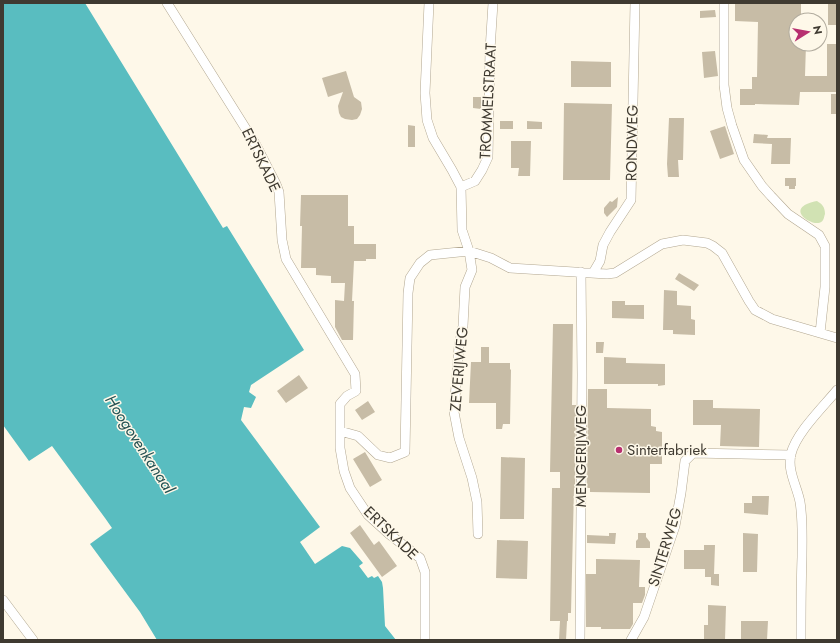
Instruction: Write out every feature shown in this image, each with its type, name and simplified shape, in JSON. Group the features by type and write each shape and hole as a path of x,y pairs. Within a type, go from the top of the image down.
{"street":[{"name":"ERTSKADE","path":"167,3 260,152 279,192 282,240 286,259 355,374 356,391 347,396 340,404 340,448 344,471 350,488 368,515 389,534 420,558 425,572 425,640"},
{"path":"429,3 425,93 427,120 433,138 461,187"},
{"name":"TROMMELSTRAAT","path":"461,187 475,180 488,157 490,50 493,3"},
{"name":"RONDWEG","path":"593,273 600,260 603,245 631,200 635,3"},
{"path":"724,3 724,84 727,108 744,160 762,186 771,196 788,214 819,235 825,246 824,287 820,333"},
{"name":"ZEVERIJWEG","path":"461,187 462,230 469,251 472,270 465,287 463,326 459,346 454,412 459,438 477,502 478,534"},
{"path":"340,431 358,436 378,455 390,458 405,452 408,293 410,278 420,263 430,254 469,251 491,258 510,268 607,274 615,273 662,244 683,240 707,243 722,253 755,310 772,319 837,338"},
{"name":"MENGERIJWEG","path":"580,640 582,375 581,272"},
{"path":"801,640 802,534 800,502 791,469 791,455 794,445 800,435 837,390"},
{"name":"SINTERWEG","path":"631,640 644,617 675,526 685,461 693,454 791,455"},
{"path":"3,600 32,640"}],"green space":[{"path":"817,201 823,206 825,214 823,221 817,223 807,220 801,212 801,208 807,204"}],"water":[{"name":"Hoogovenkanaal","path":"3,3 85,3 223,228 227,226 304,350 251,385 249,392 256,397 251,408 244,407 241,420 320,527 300,542 315,564 342,546 350,548 363,563 359,566 368,578 378,576 382,582 385,626 396,640 157,640 140,612 90,544 112,528 105,518 52,446 29,461 3,425"}],"building":[{"path":"735,3 801,3 801,12 788,12 788,52 806,52 805,76 827,76 828,44 837,44 837,92 800,92 799,105 740,105 740,89 752,89 752,77 757,77 758,22 735,21"},
{"path":"828,3 837,3 837,25 828,25"},
{"path":"715,10 716,17 700,18 700,11"},
{"path":"715,51 718,76 704,78 702,52"},
{"path":"571,61 611,62 611,87 571,87"},
{"path":"346,71 354,97 361,102 362,109 357,119 352,120 341,117 339,113 338,106 343,92 328,97 322,78"},
{"path":"831,94 837,94 837,114 831,114"},
{"path":"473,97 481,97 481,109 473,108"},
{"path":"564,103 612,104 610,180 563,180"},
{"path":"669,118 684,118 683,160 678,160 679,177 668,177 667,164"},
{"path":"500,121 513,121 513,129 500,129"},
{"path":"527,121 542,122 542,129 527,129"},
{"path":"408,125 415,126 415,147 408,147"},
{"path":"725,126 734,154 720,159 710,131"},
{"path":"754,134 768,135 767,138 791,138 790,164 771,164 772,144 753,143"},
{"path":"511,141 531,141 530,176 518,176 519,168 511,168"},
{"path":"785,178 796,178 795,189 789,189 789,186 785,186"},
{"path":"301,195 348,195 348,226 354,226 354,244 376,244 376,259 354,261 352,301 354,301 353,340 342,340 335,327 335,300 344,301 345,283 331,283 331,276 316,275 316,268 301,268"},
{"path":"618,197 617,207 607,217 604,213 604,208 610,201 612,202"},
{"path":"679,273 699,285 694,291 675,279"},
{"path":"664,290 677,291 677,305 691,306 691,319 695,320 695,335 673,334 673,330 663,330"},
{"path":"612,301 625,301 625,305 644,305 644,319 612,318"},
{"path":"553,324 573,324 572,405 576,405 575,488 571,613 568,613 566,640 559,640 560,621 550,621 552,488 560,488 560,472 550,472"},
{"path":"596,342 604,342 603,353 596,353"},
{"path":"481,347 489,347 489,363 510,363 510,424 503,424 502,429 496,429 496,403 469,403 471,362 481,362"},
{"path":"604,357 626,358 626,363 665,364 665,385 604,384"},
{"path":"299,375 308,388 286,403 277,391"},
{"name":"Sinterfabriek","path":"588,389 607,389 607,408 651,409 651,426 656,427 656,431 662,432 662,464 650,464 650,493 590,492 590,488 587,488"},
{"path":"693,400 713,400 713,408 760,409 759,447 720,446 721,425 693,425"},
{"path":"368,401 375,412 362,420 355,410"},
{"path":"365,452 382,480 370,487 353,459"},
{"path":"501,457 525,458 524,519 500,519"},
{"path":"752,496 769,496 768,515 744,513 744,503 752,503"},
{"path":"360,525 374,545 379,541 397,566 382,577 350,533"},
{"path":"609,533 616,533 615,544 587,543 587,535 609,536"},
{"path":"638,533 646,533 646,537 650,542 650,548 636,548"},
{"path":"743,533 758,534 757,572 743,572"},
{"path":"497,540 528,541 527,579 496,578"},
{"path":"704,545 715,545 714,574 719,574 719,586 711,585 711,577 705,577 705,569 684,569 684,550 704,550"},
{"path":"596,559 640,560 639,587 645,587 645,595 642,603 633,603 633,624 630,629 601,629 601,627 586,627 586,574 596,574"},
{"path":"708,605 726,606 725,640 704,640 704,625 708,625"},
{"path":"741,621 768,621 767,640 741,640"}],"place":[{"name":"Sinterfabriek","path":"619,450"}]}
